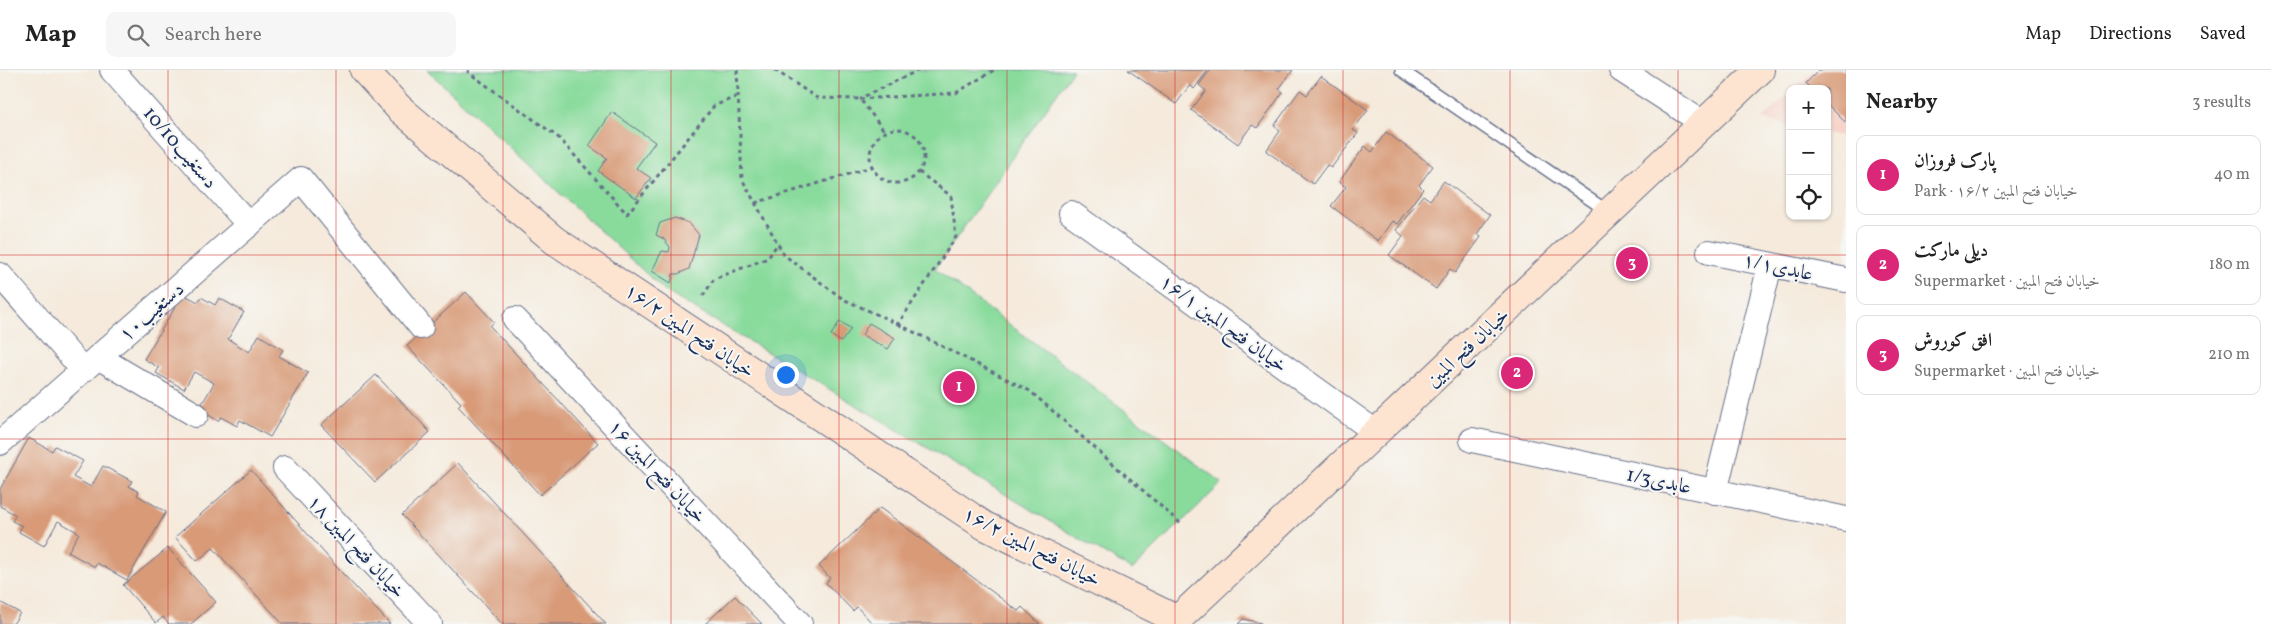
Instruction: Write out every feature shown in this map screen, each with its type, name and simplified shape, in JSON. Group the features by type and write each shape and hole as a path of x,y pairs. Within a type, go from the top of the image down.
{"street":[{"name":"10/10دستغیب","path":"112,70 249,225"},
{"name":"خیابان فتح المبین ۱۶/۲","path":"364,70 399,108 554,240 985,526 1176,622"},
{"path":"1621,70 1703,123"},
{"name":"خیابان فتح المبین","path":"1176,622 1760,70"},
{"name":"دستغیب۱۰","path":"0,443 301,179 421,327"},
{"name":"خیابان فتح المبین ۱۶/۱","path":"1072,213 1377,433"},
{"name":"عابدی۱/۱","path":"1709,252 1846,280"},
{"path":"1715,492 1770,264"},
{"path":"0,275 90,364 196,415"},
{"name":"خیابان فتح المبین ۱۶","path":"515,318 800,624"},
{"name":"عابدی1/3","path":"1472,440 1846,518"},
{"name":"خیابان فتح المبین ۱۸","path":"284,468 430,624"}],"lane":[{"path":"1401,70 1610,213"}],"path":[{"path":"469,70 468,72 559,138 627,214 714,106 738,96"},
{"path":"737,70 742,180 784,255 843,299 898,324 1030,391 1180,523"},
{"path":"775,70 817,98 860,99 956,93 994,70"},
{"path":"860,99 919,70"},
{"path":"860,99 886,133"},
{"path":"903,130 918,139 924,156 919,172 913,178 896,183 880,177 871,167 873,145 886,133 903,130"},
{"path":"755,203 871,167"},
{"path":"898,324 956,237 951,196 919,172"},
{"path":"703,296 714,279 768,258 778,243"}],"shaded area":[{"path":"1815,70 1846,70 1846,137 1831,134 1831,85 1799,85"},
{"path":"1786,97 1786,124 1762,119"}],"green space":[{"path":"427,70 1073,70 935,269 1222,483 1132,570 665,291"}],"building":[{"path":"1128,70 1208,70 1194,89 1190,85 1176,104"},
{"path":"1210,70 1293,70 1279,89 1283,92 1257,128 1252,125 1238,144 1191,110 1206,91 1199,85"},
{"path":"1819,70 1846,70 1846,123 1831,108 1831,85 1808,85 1806,83"},
{"path":"1321,76 1368,110 1353,130 1358,133 1331,168 1327,165 1313,184 1266,151 1280,131 1274,126 1300,90 1307,95"},
{"path":"612,112 655,142 636,168 651,178 636,198 598,171 607,158 589,146"},
{"path":"1386,132 1433,166 1419,185 1423,189 1397,224 1392,221 1378,241 1331,206 1346,187 1339,182 1365,146 1372,152"},
{"path":"1444,181 1490,215 1477,234 1481,237 1455,273 1450,269 1436,289 1389,255 1403,236 1396,230 1423,195 1430,200"},
{"path":"675,218 689,223 699,235 689,269 673,274 671,283 652,271 662,251 669,252 670,247 664,239 656,235 660,223"},
{"path":"466,292 494,322 490,326 598,443 540,495 458,406 461,403 407,346"},
{"path":"183,294 198,302 201,297 215,305 219,298 244,312 228,339 249,352 259,335 283,350 279,356 308,373 270,437 240,420 237,426 221,417 218,421 199,409 214,383 194,372 184,389 156,373 159,368 144,359"},
{"path":"840,321 851,329 841,342 831,335"},
{"path":"869,323 895,338 888,349 862,335"},
{"path":"376,375 430,432 375,482 321,425"},
{"path":"29,438 52,451 55,446 83,461 73,477 91,487 103,466 132,481 129,486 139,492 137,495 166,512 127,580 97,563 95,567 68,552 79,533 58,521 44,546 19,532 22,526 12,521 16,515 0,506 0,489"},
{"path":"458,463 606,624 502,624 402,515"},
{"path":"251,470 390,624 283,624 213,548 197,561 175,537"},
{"path":"880,508 1018,611 1022,607 1040,624 873,624 857,607 853,611 826,583 830,578 819,566"},
{"path":"168,548 216,602 191,624 169,624 163,617 156,623 123,585"},
{"path":"735,596 762,624 705,624"},
{"path":"0,602 20,613 13,624 0,624"},
{"path":"1243,619 1261,623 1261,624 1238,624"}],"place":[{"name":"افق کوروش","path":"1632,263"},
{"name":"دیلی مارکت","path":"1517,373"},
{"name":"پارک فروزان","path":"959,387"}]}
